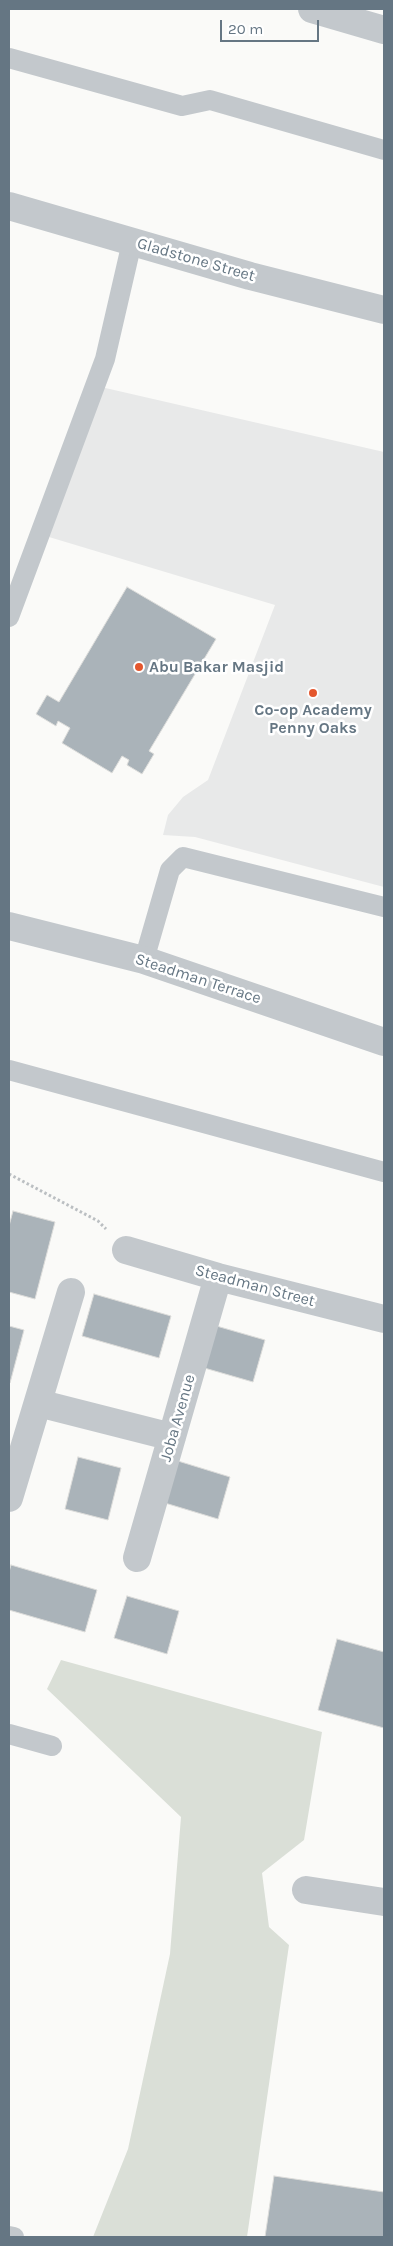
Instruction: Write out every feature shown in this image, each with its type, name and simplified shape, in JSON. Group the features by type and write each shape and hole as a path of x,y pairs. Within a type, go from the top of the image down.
{"street":[{"path":"312,9 384,30"},
{"name":"Gladstone Street","path":"9,206 250,276 384,310"},
{"name":"Steadman Terrace","path":"9,926 144,960 384,1042"},
{"name":"Steadman Street","path":"126,1250 218,1277 384,1319"},
{"name":"Joba Avenue","path":"137,1558 218,1277"},
{"path":"9,1498 71,1292"},
{"path":"38,1403 172,1437"},
{"path":"306,1890 384,1902"}],"lane":[{"path":"9,58 182,106 210,100 384,150"},
{"path":"9,617 105,359 132,242"},
{"path":"144,960 170,870 183,857 384,907"},
{"path":"9,1070 384,1172"},
{"path":"9,1734 52,1746"},
{"path":"9,2236 14,2237"}],"path":[{"path":"9,1174 98,1221 126,1250"}],"shaded area":[{"name":"Co-op Academy Penny Oaks","path":"101,387 384,452 384,887 195,837 163,835 168,815 183,797 208,780 275,605 49,537"},
{"path":"61,1660 322,1732 304,1840 262,1873 269,1927 289,1945 247,2237 93,2237 128,2149 170,1954 181,1817 47,1689"}],"building":[{"name":"Abu Bakar Masjid","path":"127,587 216,639 149,751 154,754 142,774 127,765 129,760 122,756 112,773 62,743 70,728 58,721 56,726 36,714 47,695 59,702"},
{"path":"13,1211 55,1222 35,1299 9,1292 9,1226"},
{"path":"94,1294 171,1316 159,1358 82,1336"},
{"path":"213,1325 265,1340 253,1382 201,1367"},
{"path":"9,1326 24,1330 10,1383 9,1382"},
{"path":"78,1457 121,1468 108,1520 65,1509"},
{"path":"178,1461 230,1477 218,1519 165,1503"},
{"path":"11,1565 97,1590 85,1632 9,1610 9,1572"},
{"path":"127,1596 179,1611 167,1654 114,1638"},
{"path":"337,1639 384,1652 384,1728 318,1710"},
{"path":"274,2176 384,2192 384,2237 265,2237"}],"place":[{"name":"Abu Bakar Masjid","path":"139,667"},
{"name":"Co-op Academy Penny Oaks","path":"313,693"}]}
